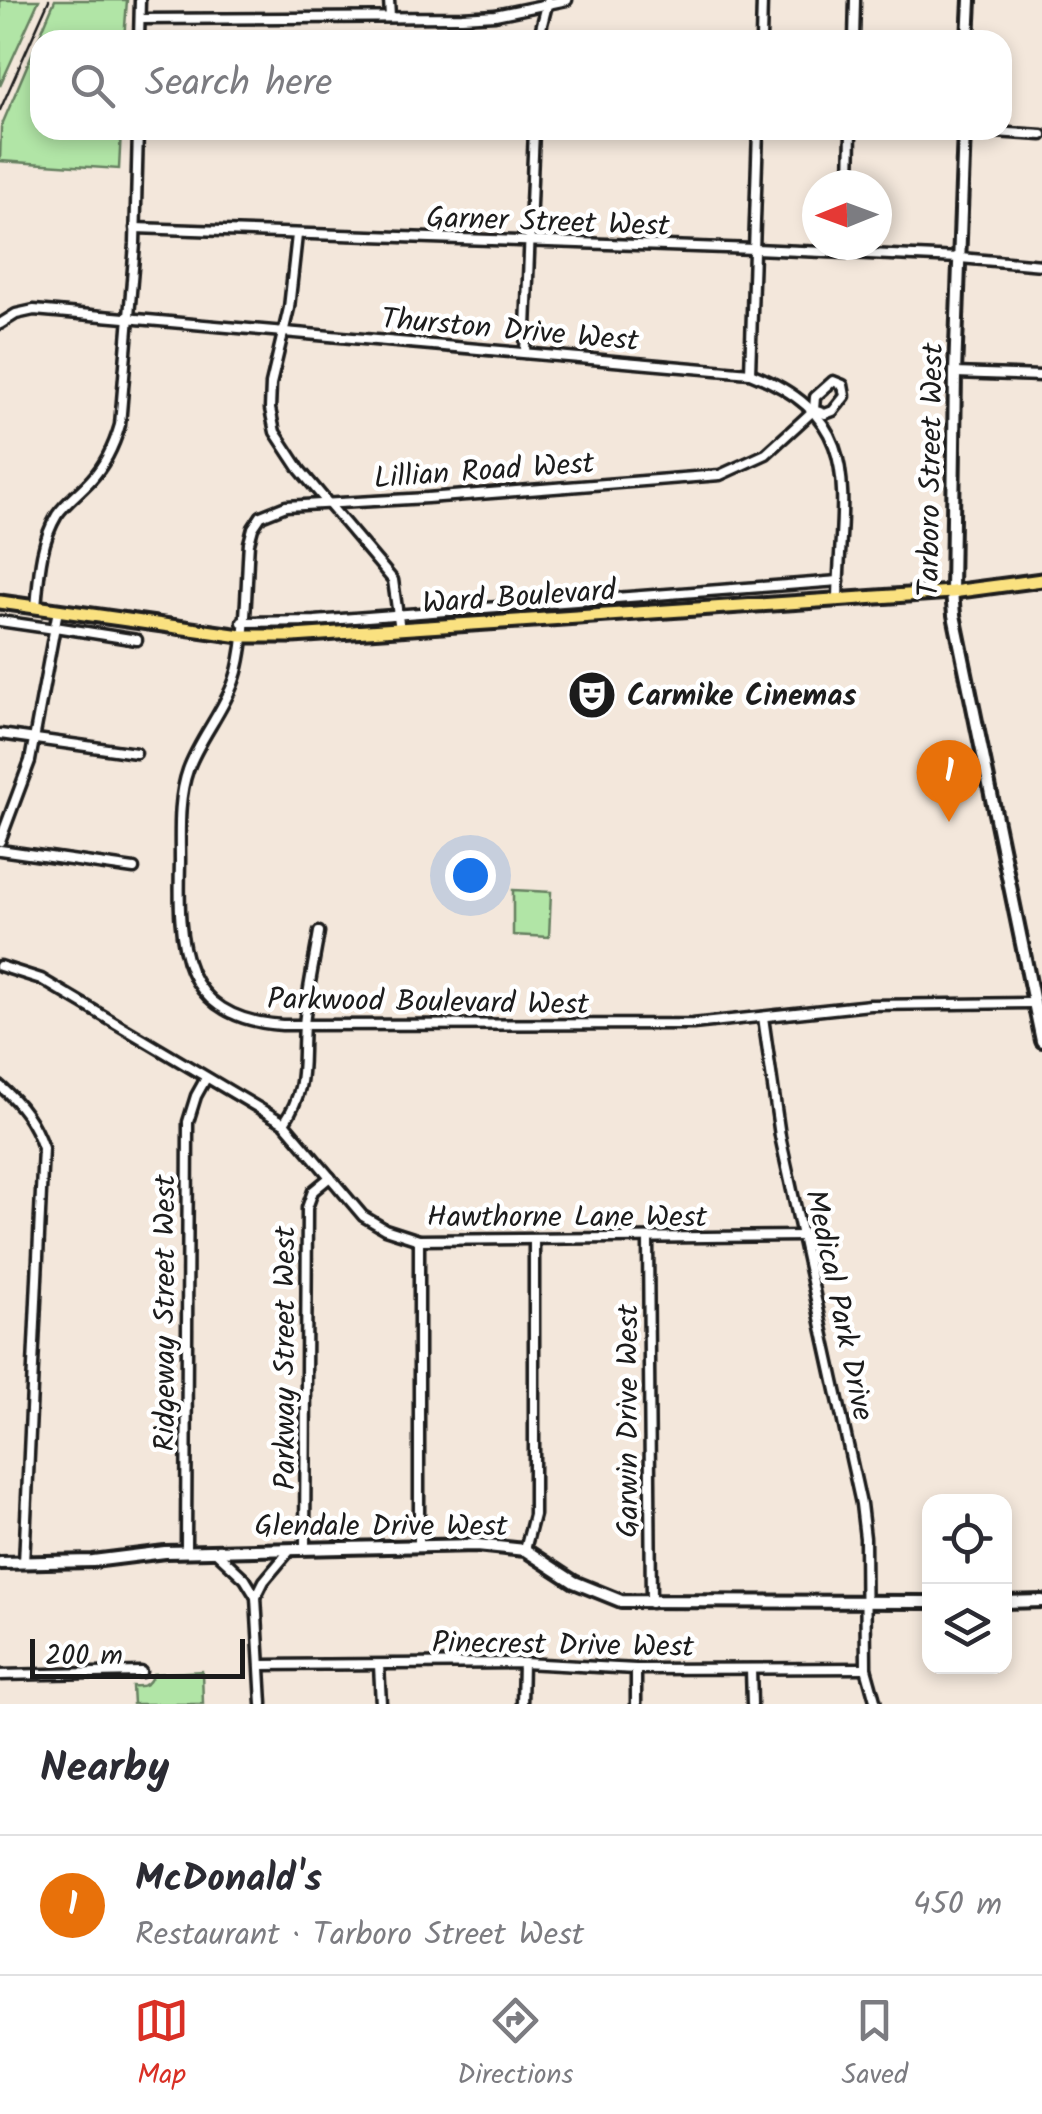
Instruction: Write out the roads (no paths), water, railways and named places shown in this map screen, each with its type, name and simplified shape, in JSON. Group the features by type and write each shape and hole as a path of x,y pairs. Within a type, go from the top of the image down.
{"main road":[{"name":"Ward Boulevard","path":"0,602 242,629 400,630 952,592 1042,580"}],"street":[{"path":"139,30 140,0"},
{"path":"390,0 390,18"},
{"path":"140,19 496,14 566,0"},
{"path":"761,30 762,0"},
{"path":"854,30 855,0"},
{"path":"968,30 970,0"},
{"path":"540,30 547,2"},
{"path":"1012,133 1042,135"},
{"path":"36,608 43,547 50,528 63,507 98,472 115,443 124,388 136,228 138,140"},
{"path":"525,353 534,140"},
{"path":"750,372 758,140"},
{"path":"850,170 851,140"},
{"name":"Tarboro Street West","path":"964,140 952,592 1042,1042"},
{"name":"Garner Street West","path":"136,228 802,249"},
{"path":"297,235 284,330 271,384 274,432 328,504 394,580 400,630"},
{"name":"Garner Street West","path":"892,253 1042,265"},
{"name":"Thurston Drive West","path":"0,324 16,314 34,310 750,372 788,389 814,410 832,438 840,467 838,599"},
{"path":"955,373 1042,376"},
{"path":"832,381 843,385 845,396 833,412 814,410 815,397 826,384 832,381"},
{"name":"Lillian Road West","path":"242,629 248,543 256,522 272,510 710,476 754,462 814,410"},
{"path":"242,629 838,582"},
{"path":"0,841 30,760 58,610"},
{"path":"0,621 137,640"},
{"name":"Parkwood Boulevard West","path":"242,629 234,680 186,778 181,806 180,937 194,977 224,1008 253,1022 646,1025 870,1004 1034,1003"},
{"path":"0,734 136,753"},
{"path":"0,850 134,869"},
{"path":"284,1123 302,1088 304,1025 319,932"},
{"name":"Hawthorne Lane West","path":"0,966 41,980 284,1123 363,1216 385,1229 419,1240 804,1236"},
{"name":"Medical Park Drive","path":"762,1016 780,1136 861,1504 866,1668 876,1704"},
{"name":"Ridgeway Street West","path":"186,1552 188,1122 206,1078"},
{"path":"0,1086 24,1108 43,1148 24,1563"},
{"name":"Parkway Street West","path":"305,1548 307,1208 313,1190 330,1176"},
{"path":"419,1240 419,1546"},
{"path":"525,1550 534,1515 534,1240"},
{"name":"Garwin Drive West","path":"648,1240 651,1602"},
{"name":"Glendale Drive West","path":"0,1564 186,1552 477,1545 525,1550 574,1582 621,1602 922,1602"},
{"path":"256,1598 291,1550"},
{"path":"216,1552 245,1579 256,1598 262,1704"},
{"path":"1012,1602 1042,1602"},
{"path":"522,1704 524,1663"},
{"name":"Pinecrest Drive West","path":"261,1665 524,1663 636,1670 866,1668"},
{"path":"380,1665 381,1704"},
{"path":"751,1668 752,1704"},
{"path":"636,1670 636,1704"},
{"path":"0,1675 141,1672"}],"railway":[{"path":"36,30 49,0"},
{"path":"0,110 30,43"}],"place":[{"name":"Carmike Cinemas","path":"592,695"},
{"name":"McDonald's","path":"949,822"}]}
